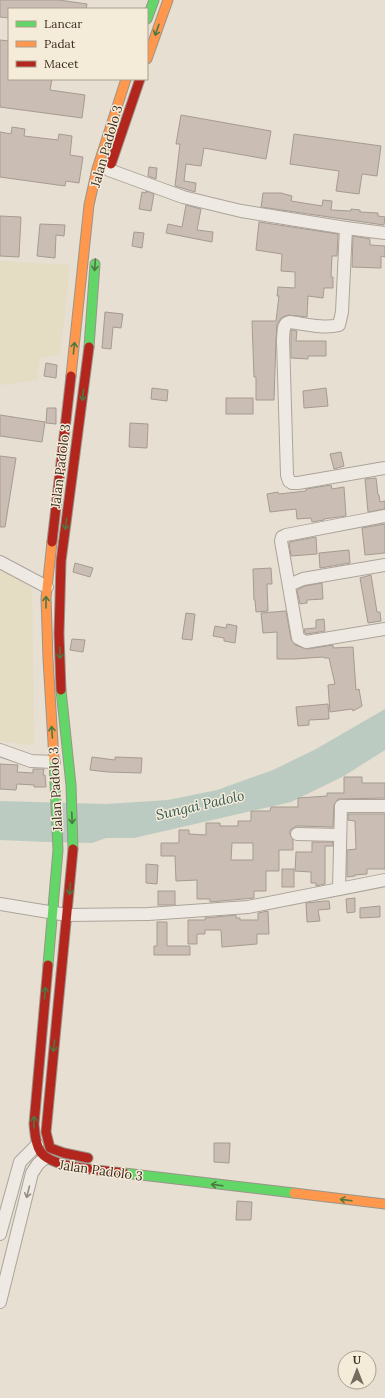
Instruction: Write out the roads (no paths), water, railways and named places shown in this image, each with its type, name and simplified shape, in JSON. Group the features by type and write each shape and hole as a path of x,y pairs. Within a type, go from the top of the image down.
{"street":[{"path":"148,16 154,0"},
{"path":"148,56 168,0"},
{"name":"Jalan Padolo 3","path":"126,80 97,169 89,205 46,598 58,850 36,1093 34,1124 37,1145 41,1154 45,1158 61,1166 385,1204"},
{"name":"Jalan Padolo 3","path":"108,173 140,80"},
{"path":"107,138 118,143"},
{"path":"108,173 183,197 241,210 346,228 385,233"},
{"path":"89,205 99,206"},
{"path":"346,228 342,312 339,325 327,326 290,322 284,325 283,340 287,474 289,481 292,483 298,483 385,468"},
{"name":"Jalan Padolo 3","path":"95,254 89,348 61,561 59,596 61,687 71,785 73,850 68,915 46,1132 50,1148 57,1152 97,1159"},
{"path":"67,409 81,410"},
{"path":"385,516 284,536 281,540 298,638 306,642 385,629"},
{"path":"0,562 47,587"},
{"path":"289,585 303,579 385,565"},
{"path":"0,750 31,761 54,762"},
{"path":"339,889 341,806 385,806"},
{"path":"297,834 340,835"},
{"path":"0,904 68,915 148,914 248,907 385,880"},
{"path":"36,1093 49,1094"},
{"path":"0,1234 20,1162 37,1145"},
{"path":"0,1302 32,1173 38,1164 45,1158"},
{"path":"133,1175 135,1164"}],"water":[{"name":"Sungai Padolo","path":"385,709 385,750 344,776 291,802 134,838 106,838 92,843 0,840 0,801 106,804 168,800 217,790 273,770 316,749"}]}
